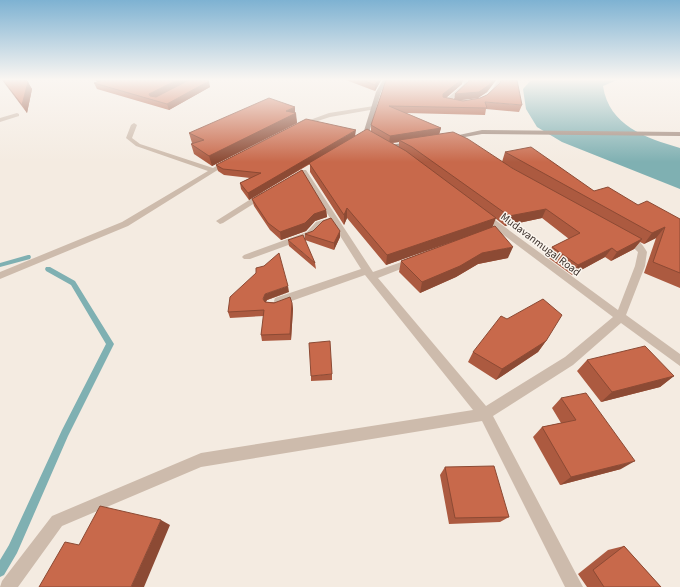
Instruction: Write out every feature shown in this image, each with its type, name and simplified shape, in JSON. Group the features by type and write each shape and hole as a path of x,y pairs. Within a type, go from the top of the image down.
{"street":[{"path":"290,130 304,123 329,115 374,108 370,126 363,135 401,154"},
{"path":"0,120 17,115"},
{"path":"134,125 129,138 138,145 213,170"},
{"path":"441,139 482,132 535,134 680,134"},
{"path":"456,136 469,145"},
{"path":"388,147 418,142"},
{"path":"0,276 125,224 213,170 234,159"},
{"path":"304,171 369,274 485,414 574,587"},
{"path":"220,221 272,190"},
{"name":"Mudavanmugal Road","path":"476,210 680,362"},
{"path":"247,257 310,234 319,224 334,219"},
{"path":"491,233 501,229"},
{"path":"8,587 57,521 201,460 485,414 570,361 620,318 640,266 643,252 639,246 618,233"},
{"path":"272,304 424,257"}],"water":[{"path":"526,107 611,107 621,121 642,135 680,148 680,189 562,142 537,127"}],"building":[{"path":"248,107 294,107 286,111 296,113 209,156 191,144 204,140 189,133"},
{"path":"377,107 392,107 441,128 390,136 371,125"},
{"path":"306,119 356,130 248,193 240,183 261,173 223,169 216,165"},
{"path":"367,129 406,151 496,218 387,255 347,208 344,215 309,163"},
{"path":"453,132 468,139 512,168 642,239 617,252 612,248 578,265 552,247 580,233 546,209 509,216 412,147 399,140"},
{"path":"531,147 594,191 608,187 638,205 647,201 680,219 680,273 653,262 665,227 652,233 505,152"},
{"path":"302,170 326,210 314,214 305,223 280,232 268,223 252,199"},
{"path":"331,218 340,231 334,243 305,234 313,231 323,221"},
{"path":"495,226 513,247 482,253 460,266 422,282 401,261"},
{"path":"303,235 315,263 288,240"},
{"path":"279,253 288,286 265,294 263,299 265,302 274,303 290,297 292,303 290,334 261,335 264,310 228,312 230,297 256,273 256,268 264,266"},
{"path":"543,299 562,315 546,341 502,369 473,352 501,316 507,319"},
{"path":"330,341 332,374 311,376 309,343"},
{"path":"645,346 674,376 612,392 587,360"},
{"path":"586,393 635,461 571,477 542,427 576,420 561,398"},
{"path":"494,466 509,517 455,518 445,467"},
{"path":"100,506 161,520 131,587 39,587 65,542 79,545"},
{"path":"624,546 661,587 604,587 593,570"}],"waterway":[{"path":"0,265 28,257"},
{"path":"0,571 13,549 65,433 110,344 73,283 48,269"}]}
